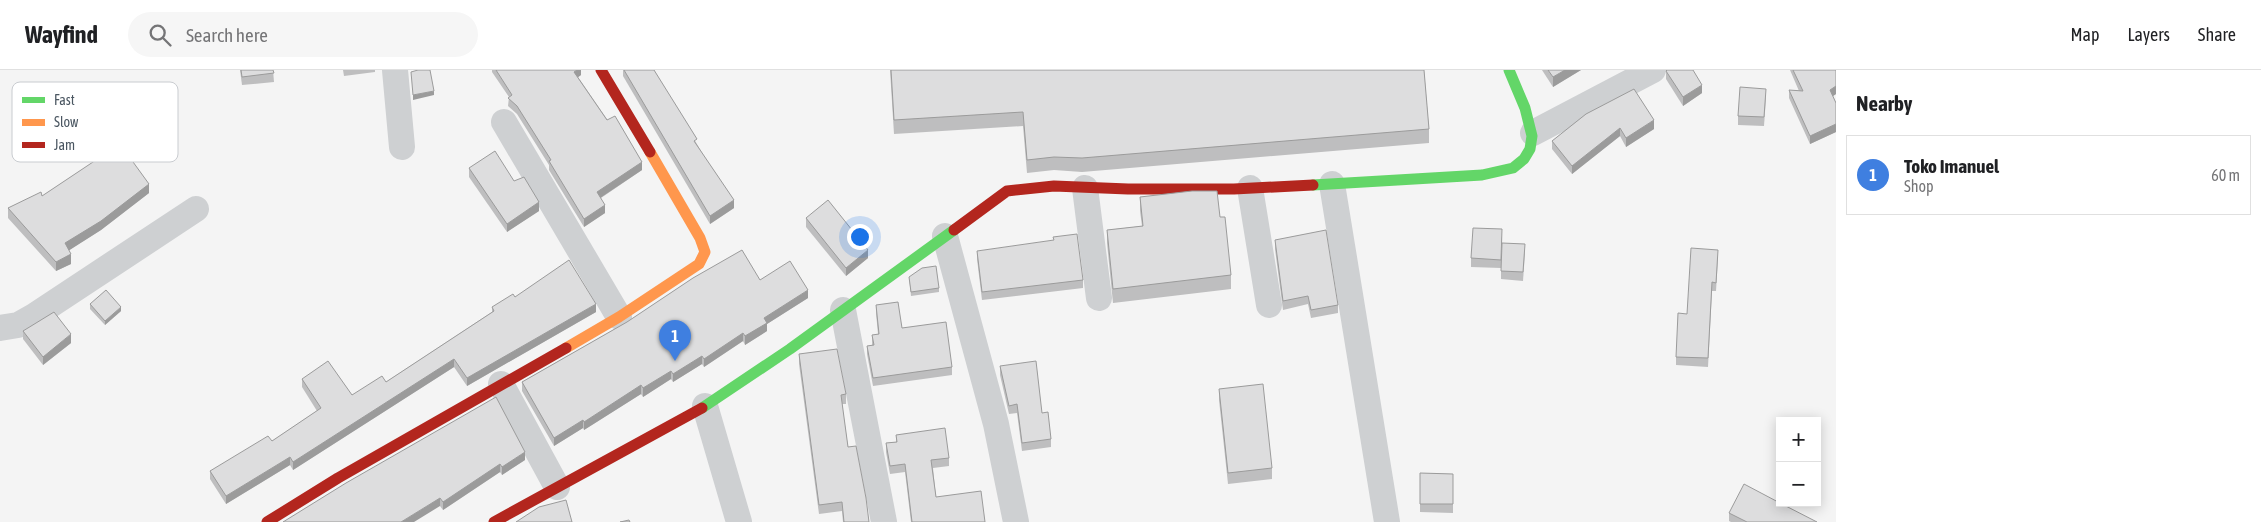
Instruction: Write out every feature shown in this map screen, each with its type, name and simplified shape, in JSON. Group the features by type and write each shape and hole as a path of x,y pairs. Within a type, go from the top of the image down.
{"street":[{"path":"395,70 402,146"},
{"path":"267,522 338,478 619,317 693,268 703,258 705,252 700,238 601,70"},
{"path":"494,522 522,515 557,487 705,406 843,310 1007,191 1054,186 1085,188 1250,188 1482,174 1511,169 1527,156 1532,147 1533,134 1509,70"},
{"path":"1533,134 1653,70"},
{"path":"504,122 619,317"},
{"path":"1332,184 1387,522"},
{"path":"1085,188 1099,298"},
{"path":"1250,188 1269,305"},
{"path":"0,328 18,325 34,316 196,209"},
{"path":"945,236 996,424 1016,522"},
{"path":"843,310 884,522"},
{"path":"501,384 557,487"},
{"path":"705,406 739,522"}],"building":[{"path":"241,70 273,70 274,73 242,77"},
{"path":"430,70 434,91 413,95 411,72"},
{"path":"496,70 577,70 574,72 607,120 615,116 642,162 597,192 605,205 584,219 549,161 551,160 517,106 508,98 512,95"},
{"path":"624,70 654,70 697,139 694,141 734,200 710,216"},
{"path":"891,70 1424,70 1429,129 1082,158 1054,157 1027,160 1023,112 894,120"},
{"path":"1548,70 1565,70 1553,77"},
{"path":"1667,70 1693,70 1702,85 1683,97"},
{"path":"1793,70 1836,70 1836,86 1830,90 1836,103 1836,124 1810,136 1789,90 1803,91"},
{"path":"1740,87 1766,89 1764,117 1738,116"},
{"path":"1634,89 1654,120 1626,138 1620,128 1572,166 1552,141 1586,114"},
{"path":"495,151 514,181 524,177 539,202 507,224 469,168"},
{"path":"93,162 133,162 149,184 101,221 65,243 71,254 56,262 8,208 41,192 42,196"},
{"path":"1192,191 1217,191 1220,217 1225,217 1231,275 1113,289 1107,230 1143,226 1140,197"},
{"path":"828,200 868,250 846,268 806,218"},
{"path":"1473,228 1502,229 1501,260 1471,258"},
{"path":"1326,230 1338,305 1311,310 1308,296 1283,301 1275,240"},
{"path":"1077,234 1083,280 982,292 977,251 1054,240 1053,237"},
{"path":"1502,243 1525,244 1523,272 1501,271"},
{"path":"1691,248 1718,250 1716,283 1712,282 1708,358 1676,357 1678,313 1687,314"},
{"path":"742,250 760,280 790,261 808,290 764,318 767,323 745,336 743,333 704,359 702,356 673,374 671,371 643,388 641,385 584,422 583,420 554,438 522,382 627,322 693,278"},
{"path":"569,260 596,304 467,378 454,359 293,462 290,457 226,496 210,471 268,436 272,441 321,408 302,379 328,361 352,395 382,376 386,382 494,311 492,307 513,294 515,297"},
{"path":"936,266 939,288 911,292 909,277 922,268"},
{"path":"106,290 121,307 105,321 90,304"},
{"path":"898,302 902,328 946,322 952,367 873,378 867,346 874,345 872,335 879,334 876,305"},
{"path":"54,312 71,334 43,357 23,331"},
{"path":"837,349 846,394 841,395 848,447 856,446 869,522 844,522 842,502 819,505 799,354"},
{"path":"1036,361 1042,413 1048,412 1051,439 1022,443 1017,404 1009,406 1000,366"},
{"path":"1263,384 1272,468 1228,473 1219,389"},
{"path":"496,397 525,452 502,467 500,464 443,502 440,498 401,522 283,522 346,483"},
{"path":"945,428 949,458 931,460 936,497 981,491 985,522 912,522 905,464 890,466 886,443 897,442 896,435"},
{"path":"1420,473 1453,474 1453,504 1420,504"},
{"path":"1744,484 1776,501 1776,507 1788,507 1817,522 1747,522 1729,513"},
{"path":"566,500 572,522 516,522 539,507"}],"traffic: fast":[{"path":"1313,185 1482,175 1513,168 1524,159 1530,149 1532,136 1525,108 1509,70"},
{"path":"702,408 790,349 954,230"}],"traffic: slow":[{"path":"566,348 619,317 699,264 705,252 700,238 650,152"}],"traffic: jam":[{"path":"601,70 650,152"},
{"path":"954,230 1007,191 1054,186 1128,189 1234,189 1313,185"},
{"path":"267,522 338,478 566,348"},
{"path":"494,522 702,408"}],"place":[{"name":"Toko Imanuel","path":"675,361"}]}
